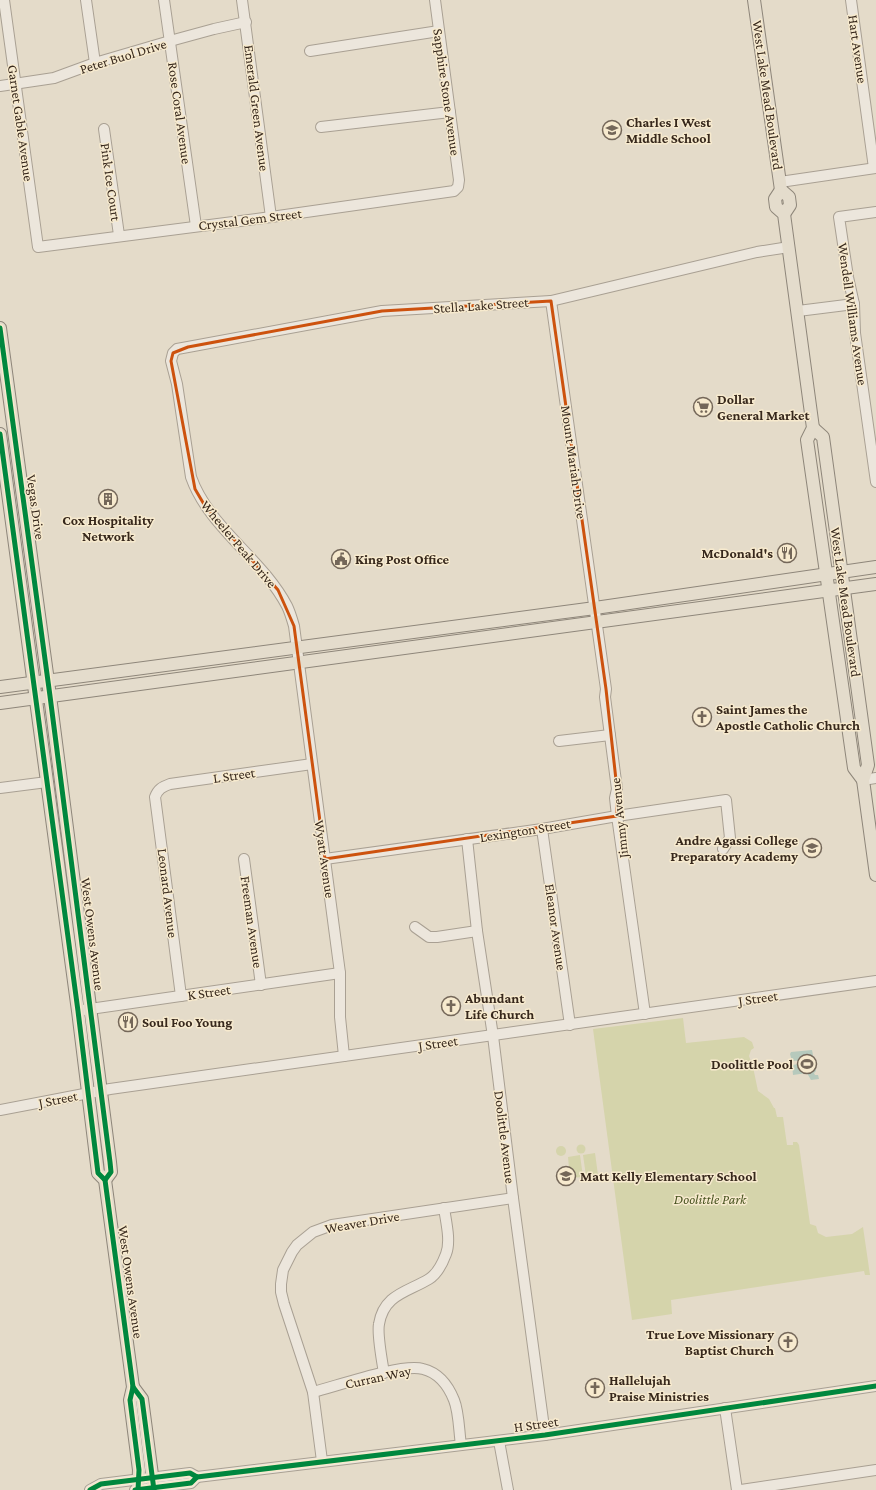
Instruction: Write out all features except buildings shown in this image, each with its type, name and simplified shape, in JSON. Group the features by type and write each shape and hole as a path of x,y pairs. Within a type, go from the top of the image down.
{"main road":[{"name":"West Lake Mead Boulevard","path":"754,0 780,186 789,197 790,205 784,214 813,428 808,440 854,768 863,780"},
{"name":"Vegas Drive","path":"0,328 49,688"},
{"name":"West Lake Mead Boulevard","path":"813,428 823,437 868,765 863,780 876,875"},
{"name":"Vegas Drive","path":"0,434 35,690"},
{"path":"0,703 35,690 297,648 595,608 876,567"},
{"path":"49,688 299,662 876,584"},
{"path":"653,615 661,607 684,602 692,598 693,594"},
{"path":"0,687 35,690"},
{"name":"West Owens Avenue","path":"49,688 111,1172 106,1180 133,1387 130,1400 139,1470 138,1487"},
{"name":"West Owens Avenue","path":"35,690 98,1173 106,1180"},
{"path":"844,697 852,702 854,717 863,724"},
{"path":"47,782 55,789 56,798 66,823"},
{"path":"63,902 76,900"},
{"name":"West Owens Avenue","path":"133,1387 142,1399 153,1485"}],"street":[{"name":"Garnet Gable Avenue","path":"4,0 38,247"},
{"path":"86,0 95,63"},
{"name":"Rose Coral Avenue","path":"164,0 196,226"},
{"name":"Emerald Green Avenue","path":"242,0 271,217"},
{"name":"Sapphire Stone Avenue","path":"435,0 459,185"},
{"name":"Hart Avenue","path":"851,0 875,168"},
{"name":"Peter Buol Drive","path":"0,86 54,78 95,63 214,28 246,22"},
{"path":"310,51 439,31"},
{"path":"321,127 450,112"},
{"name":"Pink Ice Court","path":"104,129 119,235"},
{"path":"780,186 875,168"},
{"name":"Crystal Gem Street","path":"38,247 450,192 456,189 459,185"},
{"name":"Wendell Williams Avenue","path":"876,212 840,217 848,277 854,304 856,333 876,482"},
{"name":"Stella Lake Street","path":"173,353 177,349 382,311 551,301 757,252 789,247"},
{"name":"Mount Mariah Drive","path":"551,301 597,622"},
{"path":"798,311 854,304"},
{"name":"Wheeler Peak Drive","path":"173,353 171,361 177,384 191,477 195,489 205,506 278,590 288,607 294,626 299,662"},
{"name":"Jimmy Avenue","path":"597,622 617,790 615,798 617,816 645,1014"},
{"name":"Wyatt Avenue","path":"299,662 340,973 340,1017 344,1056"},
{"path":"559,741 610,735"},
{"name":"L Street","path":"158,790 163,786 170,784 312,764"},
{"path":"863,780 876,778"},
{"path":"0,788 47,782"},
{"name":"Leonard Avenue","path":"158,790 155,797 181,996"},
{"name":"Lexington Street","path":"325,859 542,829 726,800 730,838 723,849"},
{"name":"Eleanor Avenue","path":"542,829 570,1025"},
{"name":"Doolittle Avenue","path":"467,839 477,931 493,1036 545,1435"},
{"name":"Freeman Avenue","path":"244,859 261,985"},
{"path":"415,927 429,937 477,931"},
{"name":"K Street","path":"78,1011 340,973"},
{"name":"J Street","path":"0,1110 101,1091 876,981"},
{"name":"Weaver Drive","path":"322,1461 313,1392 281,1292 283,1270 292,1252 304,1238 313,1232 332,1225 513,1198"},
{"path":"384,1373 378,1325 381,1315 386,1305 394,1298 402,1292 430,1278 437,1272 446,1254 448,1244 444,1208"},
{"name":"Curran Way","path":"313,1392 407,1367 423,1369 439,1376 445,1383 455,1402 461,1445"},
{"name":"H Street","path":"92,1490 101,1484 138,1487 153,1485 190,1473 197,1477 545,1435 876,1386"},
{"path":"725,1408 737,1490"},
{"path":"499,1441 508,1490"},
{"path":"741,1490 876,1470"}],"highlighted area":[{"path":"551,301 606,689 617,789 617,816 325,859 294,626 278,590 205,506 195,489 171,361 173,353 188,347 382,311"}],"green space":[{"name":"Doolittle Park","path":"683,1018 686,1043 744,1037 752,1042 754,1048 751,1050 749,1056 758,1091 769,1099 775,1108 777,1117 783,1117 787,1145 793,1145 793,1142 797,1142 799,1145 810,1224 816,1226 818,1233 826,1237 852,1234 863,1227 870,1275 865,1275 864,1271 671,1300 672,1314 632,1320 593,1029"},
{"path":"581,1144 586,1149 581,1154 576,1149"},
{"path":"561,1146 566,1151 561,1156 556,1151"},
{"path":"595,1153 598,1175 586,1176 583,1155"},
{"path":"580,1155 583,1177 570,1178 568,1157"}],"shaded area":[{"name":"Doolittle Pool","path":"812,1050 816,1071 814,1073 815,1075 818,1075 819,1079 811,1080 807,1073 793,1075 792,1065 806,1063 808,1061 792,1061 790,1054 791,1052"}],"cycle path":[{"path":"0,328 50,696 110,1162 111,1172 105,1180"},
{"path":"0,434 78,1011 98,1173 105,1180 133,1387 130,1400 139,1470 138,1490"},
{"path":"90,1490 101,1484 190,1473 197,1477 545,1435 876,1386"},
{"path":"133,1387 142,1399 154,1490"},
{"path":"135,1490 191,1483 197,1477"}],"place":[{"name":"Charles I West Middle School","path":"612,130"},
{"name":"Dollar General Market","path":"703,407"},
{"name":"Cox Hospitality Network","path":"108,499"},
{"name":"McDonald's","path":"787,553"},
{"name":"King Post Office","path":"341,559"},
{"name":"Saint James the Apostle Catholic Church","path":"702,717"},
{"name":"Andre Agassi College Preparatory Academy","path":"812,848"},
{"name":"Abundant Life Church","path":"451,1006"},
{"name":"Soul Foo Young","path":"128,1022"},
{"name":"Doolittle Pool","path":"807,1064"},
{"name":"Matt Kelly Elementary School","path":"566,1176"},
{"name":"True Love Missionary Baptist Church","path":"788,1342"},
{"name":"Hallelujah Praise Ministries","path":"595,1388"}]}
